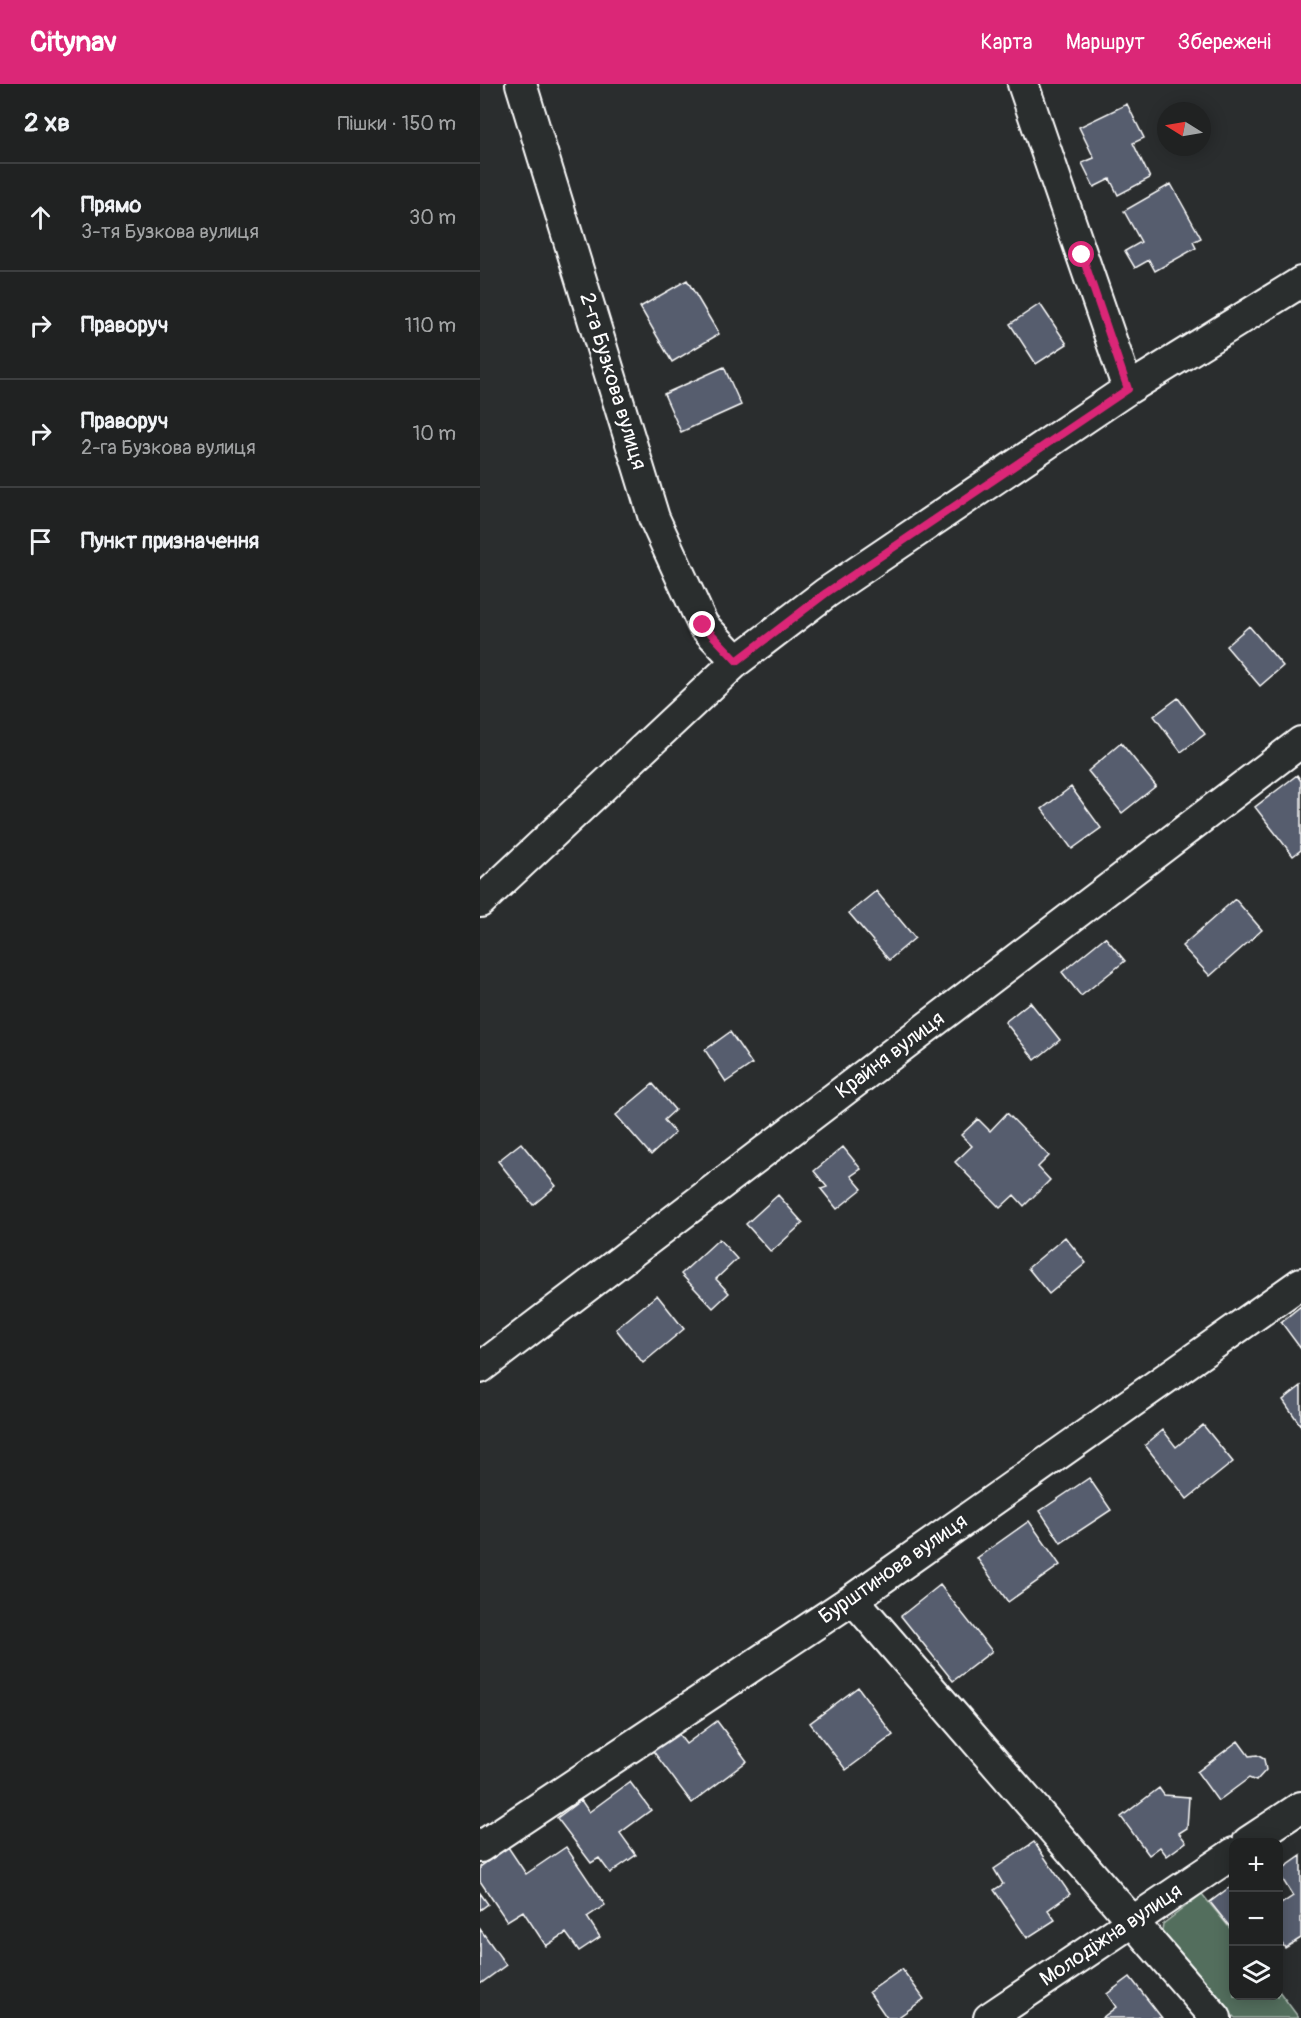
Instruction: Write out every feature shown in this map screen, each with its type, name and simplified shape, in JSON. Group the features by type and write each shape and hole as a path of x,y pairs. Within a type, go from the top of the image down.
{"street":[{"name":"2-га Бузкова вулиця","path":"521,84 654,518 703,625 737,661"},
{"path":"1023,84 1128,389"},
{"path":"480,902 737,661 826,593 1128,389 1301,282"},
{"name":"Крайня вулиця","path":"480,1368 1301,742"},
{"name":"Бурштинова вулиця","path":"480,1847 853,1599 1301,1283"},
{"path":"853,1599 1216,2018"},
{"path":"1254,1838 1301,1807"},
{"name":"Молодіжна вулиця","path":"989,2018 1229,1855"}],"green space":[{"path":"1202,1894 1229,1927 1229,2000 1283,2000 1283,1996 1299,2018 1235,2018 1174,1956 1161,1937 1163,1924"}],"building":[{"path":"1127,104 1144,138 1133,143 1150,178 1118,195 1110,179 1094,187 1082,163 1094,158 1079,127"},
{"path":"1171,184 1201,238 1193,242 1196,248 1155,271 1149,260 1135,268 1125,251 1141,242 1124,211"},
{"path":"687,280 719,334 672,362 640,307"},
{"path":"1040,304 1067,344 1036,364 1010,324"},
{"path":"724,367 741,405 681,432 664,394"},
{"path":"1249,626 1283,666 1260,686 1226,646"},
{"path":"1178,698 1205,734 1181,752 1154,716"},
{"path":"1121,743 1156,786 1122,813 1088,771"},
{"path":"1297,775 1301,781 1301,850 1293,856 1255,807"},
{"path":"1071,787 1101,828 1072,849 1042,809"},
{"path":"876,891 915,938 889,960 849,913"},
{"path":"1235,899 1262,930 1210,976 1182,946"},
{"path":"1105,937 1125,961 1081,996 1062,972"},
{"path":"1030,1002 1060,1040 1035,1060 1005,1022"},
{"path":"730,1032 752,1064 726,1082 705,1050"},
{"path":"653,1084 675,1110 664,1120 675,1133 651,1155 616,1115"},
{"path":"1007,1113 1049,1156 1038,1167 1050,1180 1024,1206 1014,1195 1000,1208 955,1162 972,1146 961,1135 978,1119 990,1131"},
{"path":"521,1143 556,1186 533,1205 498,1161"},
{"path":"843,1147 861,1169 851,1176 862,1189 837,1209 821,1189 827,1187 814,1171"},
{"path":"778,1195 803,1223 771,1252 746,1224"},
{"path":"1065,1237 1086,1263 1049,1294 1028,1268"},
{"path":"719,1239 737,1259 716,1279 729,1293 713,1308 681,1274"},
{"path":"657,1295 684,1329 643,1363 616,1329"},
{"path":"1301,1306 1301,1349 1281,1322"},
{"path":"1301,1386 1301,1426 1283,1400"},
{"path":"1203,1425 1233,1462 1187,1499 1145,1445 1163,1430 1176,1447"},
{"path":"1089,1478 1111,1510 1061,1543 1040,1511"},
{"path":"1029,1521 1060,1565 1008,1602 977,1558"},
{"path":"940,1585 992,1651 953,1681 901,1616"},
{"path":"858,1687 893,1735 846,1770 810,1723"},
{"path":"717,1721 747,1761 692,1803 653,1751 677,1732 686,1744"},
{"path":"1238,1741 1249,1756 1257,1755 1264,1759 1266,1770 1256,1781 1249,1778 1218,1801 1197,1772"},
{"path":"630,1782 651,1810 620,1833 636,1855 610,1873 599,1858 591,1863 557,1818 581,1800 589,1812"},
{"path":"1159,1788 1164,1795 1189,1797 1187,1828 1179,1833 1186,1842 1167,1856 1160,1847 1149,1855 1121,1817"},
{"path":"1034,1842 1070,1894 1048,1910 1055,1920 1027,1938 994,1890 1003,1884 994,1869"},
{"path":"508,1847 526,1874 566,1847 605,1905 587,1917 600,1937 579,1951 566,1933 546,1946 523,1911 507,1921 480,1881 480,1867"},
{"path":"1301,1856 1301,1938 1285,1948 1283,1945 1283,1903 1293,1896 1283,1880 1283,1869"},
{"path":"1229,1888 1229,1926 1210,1902"},
{"path":"480,1893 488,1904 480,1910"},
{"path":"480,1929 506,1965 480,1984"},
{"path":"902,1969 924,1999 897,2018 887,2018 869,1992"},
{"path":"1130,1977 1162,2018 1102,2018 1116,2007 1107,1994"}],"route":[{"path":"703,625 737,661 826,593 1128,389 1082,255"}]}
